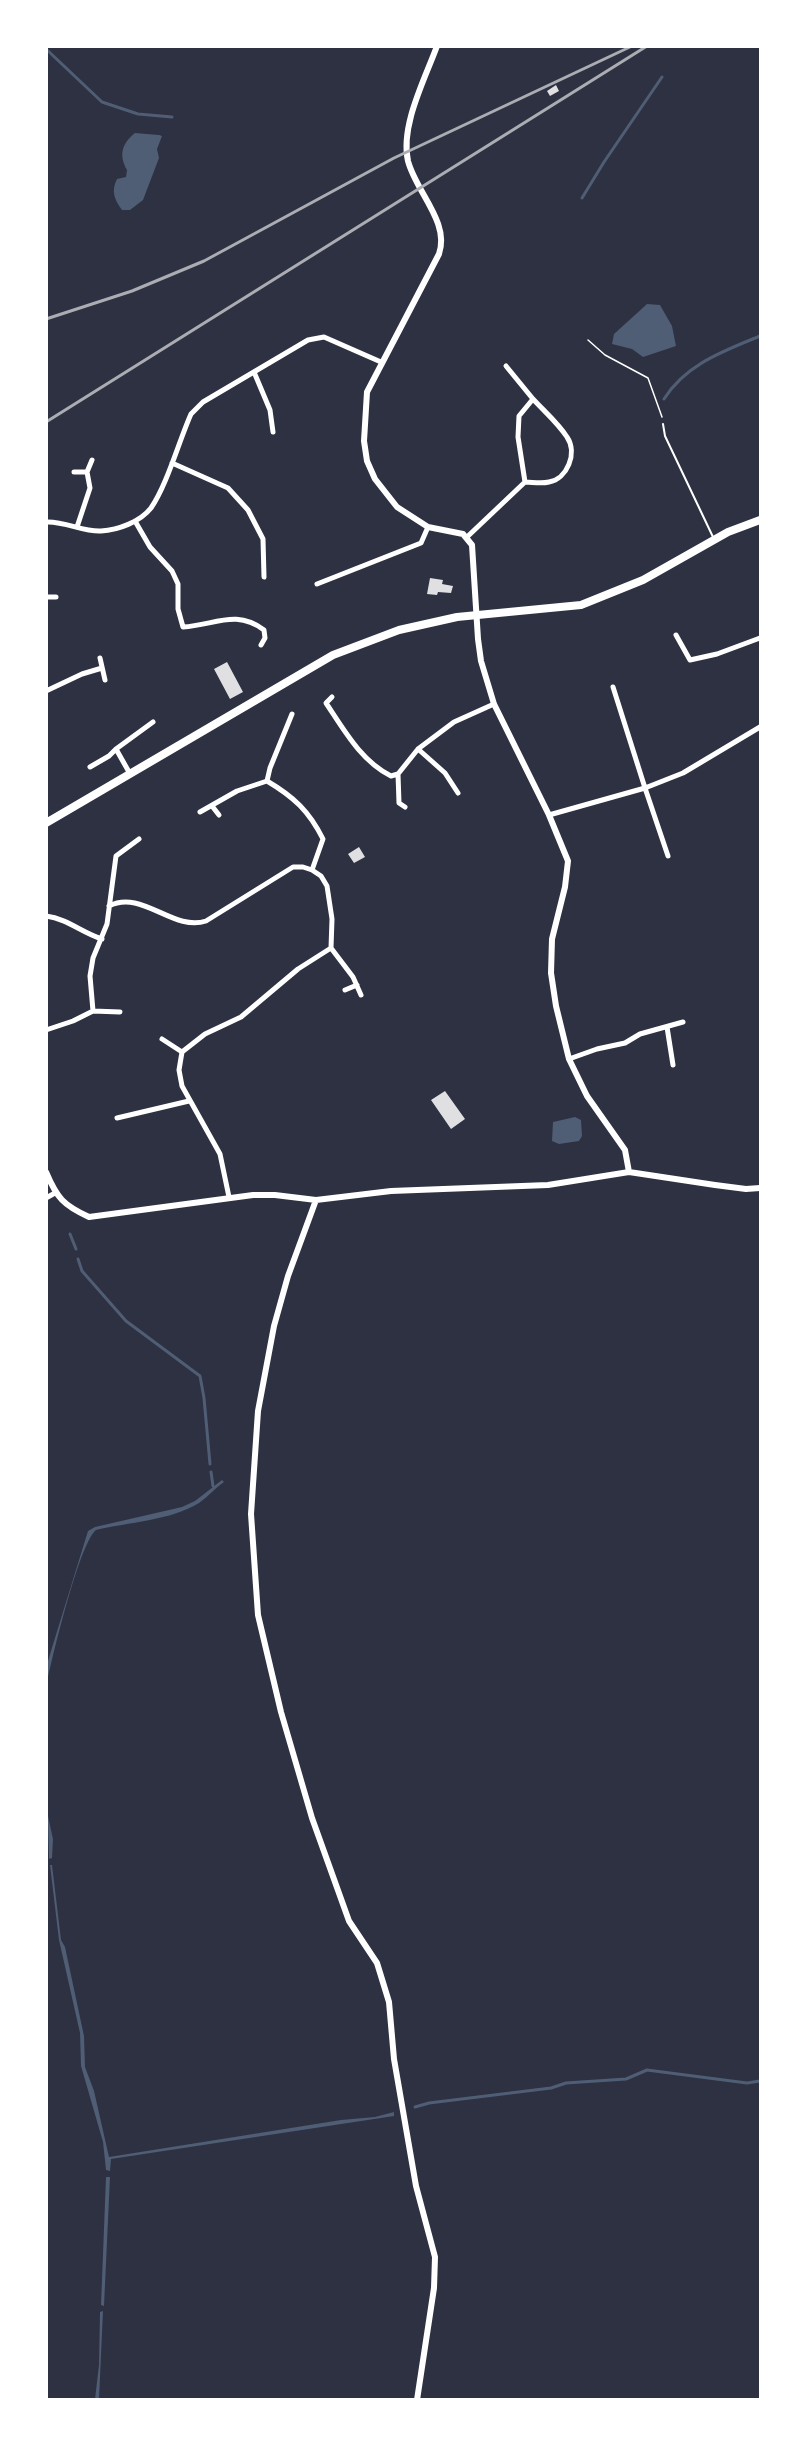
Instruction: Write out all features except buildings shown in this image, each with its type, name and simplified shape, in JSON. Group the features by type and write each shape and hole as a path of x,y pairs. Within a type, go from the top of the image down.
{"main road":[{"path":"46,823 129,772 333,655 399,630 457,617 581,606 643,580 741,526 760,520"}],"street":[{"path":"437,46 406,136 408,160 438,224 443,244 367,392 364,441 367,461 375,479 397,507 429,527 456,531 467,537 472,545 475,615 481,661 494,704 549,815 568,861 565,887 552,939 552,973 556,1006 568,1059 587,1096 625,1150 629,1172"},
{"path":"46,522 98,531 117,530 135,521 150,509 172,463 191,414 203,402 309,340 319,337 333,340 381,362"},
{"path":"467,537 525,482 549,482 561,476 570,461 572,447 568,438 506,366"},
{"path":"254,372 270,410 273,432"},
{"path":"525,482 518,436 519,416 533,399"},
{"path":"77,527 90,488 87,472 92,460"},
{"path":"172,463 228,488 248,510 263,539 264,577"},
{"path":"74,472 87,472"},
{"path":"135,521 150,547 178,584 178,609 183,627 201,626 231,618 252,621 264,630 265,638 261,645"},
{"path":"317,584 422,543 429,527"},
{"path":"46,597 56,597"},
{"path":"676,635 690,660 717,654 760,638"},
{"path":"100,658 105,680"},
{"path":"46,692 82,674 102,668"},
{"path":"613,687 668,856"},
{"path":"332,697 326,703 351,742 382,771 391,776 398,774 418,749 454,722 494,704"},
{"path":"267,781 292,714"},
{"path":"90,767 109,756 153,722"},
{"path":"549,815 645,789 683,773 760,727"},
{"path":"116,749 129,772"},
{"path":"418,749 445,773 458,793"},
{"path":"398,774 399,803"},
{"path":"200,812 237,791 267,781"},
{"path":"267,781 300,803 317,828 322,839 312,870"},
{"path":"390,805 399,803 405,807"},
{"path":"212,806 219,815"},
{"path":"93,1011 90,976 93,958 107,924 116,856 139,839"},
{"path":"109,906 122,901 134,903 183,922 196,924 206,921 293,867 312,870 321,876 327,886 332,919 331,948 362,995"},
{"path":"46,916 60,918 86,934 102,939"},
{"path":"229,1197 220,1154 182,1086 179,1070 182,1052 205,1034 241,1017 298,969 331,948"},
{"path":"345,990 357,985"},
{"path":"46,1030 73,1022 93,1011 120,1012"},
{"path":"568,1059 625,1043 640,1034 684,1022"},
{"path":"667,1027 673,1065"},
{"path":"162,1039 182,1052"},
{"path":"117,1118 189,1101"},
{"path":"46,1172 55,1193 69,1208 89,1217 229,1197 275,1195 316,1200 391,1191 548,1185 629,1172 746,1189 760,1188"},
{"path":"46,1198 55,1193"},
{"path":"316,1200 288,1276 274,1326 258,1411 251,1514 258,1615 280,1712 312,1818 349,1921 377,1963 389,2002 393,2059 416,2186 435,2257 434,2288 417,2400"}],"lane":[{"path":"663,424 665,436 714,540"}],"path":[{"path":"588,340 605,355 648,378 663,424"}],"water":[{"path":"135,133 162,136 157,149 159,158 143,200 130,210 122,210 115,199 114,187 117,179 126,177 123,150 127,141"},
{"path":"647,304 660,305 672,326 676,346 643,357 632,349 612,344 614,334"},
{"path":"575,1117 581,1120 582,1136 579,1141 559,1144 552,1141 553,1122"},
{"path":"222,1480 224,1482 199,1503 175,1514 96,1530 89,1539 75,1577 47,1682 47,1664 88,1531 95,1527 182,1507 195,1501"},
{"path":"47,1784 48,1816 53,1839 52,1858 49,1859"},
{"path":"50,1865 52,1865 61,1940 65,1947 84,2036 85,2067 94,2091 109,2157 341,2120 375,2117 394,2112 394,2116 111,2159 110,2171 106,2170 103,2142 81,2066 80,2033 59,1940"},
{"path":"106,2177 110,2177 104,2306 101,2305"},
{"path":"103,2311 99,2399 95,2399 99,2365 100,2312"}],"waterway":[{"path":"46,49 102,102 138,114 172,117"},
{"path":"582,198 662,77"},
{"path":"664,399 683,376 707,360 760,336"},
{"path":"70,1234 76,1249"},
{"path":"78,1259 82,1271 126,1321 200,1376 210,1464"},
{"path":"211,1472 213,1486"},
{"path":"415,2107 429,2103 551,2088 566,2083 626,2079 647,2070 747,2083 760,2081"}],"railway":[{"path":"46,319 132,291 204,261 394,158 632,46"},
{"path":"46,422 647,46"}]}
